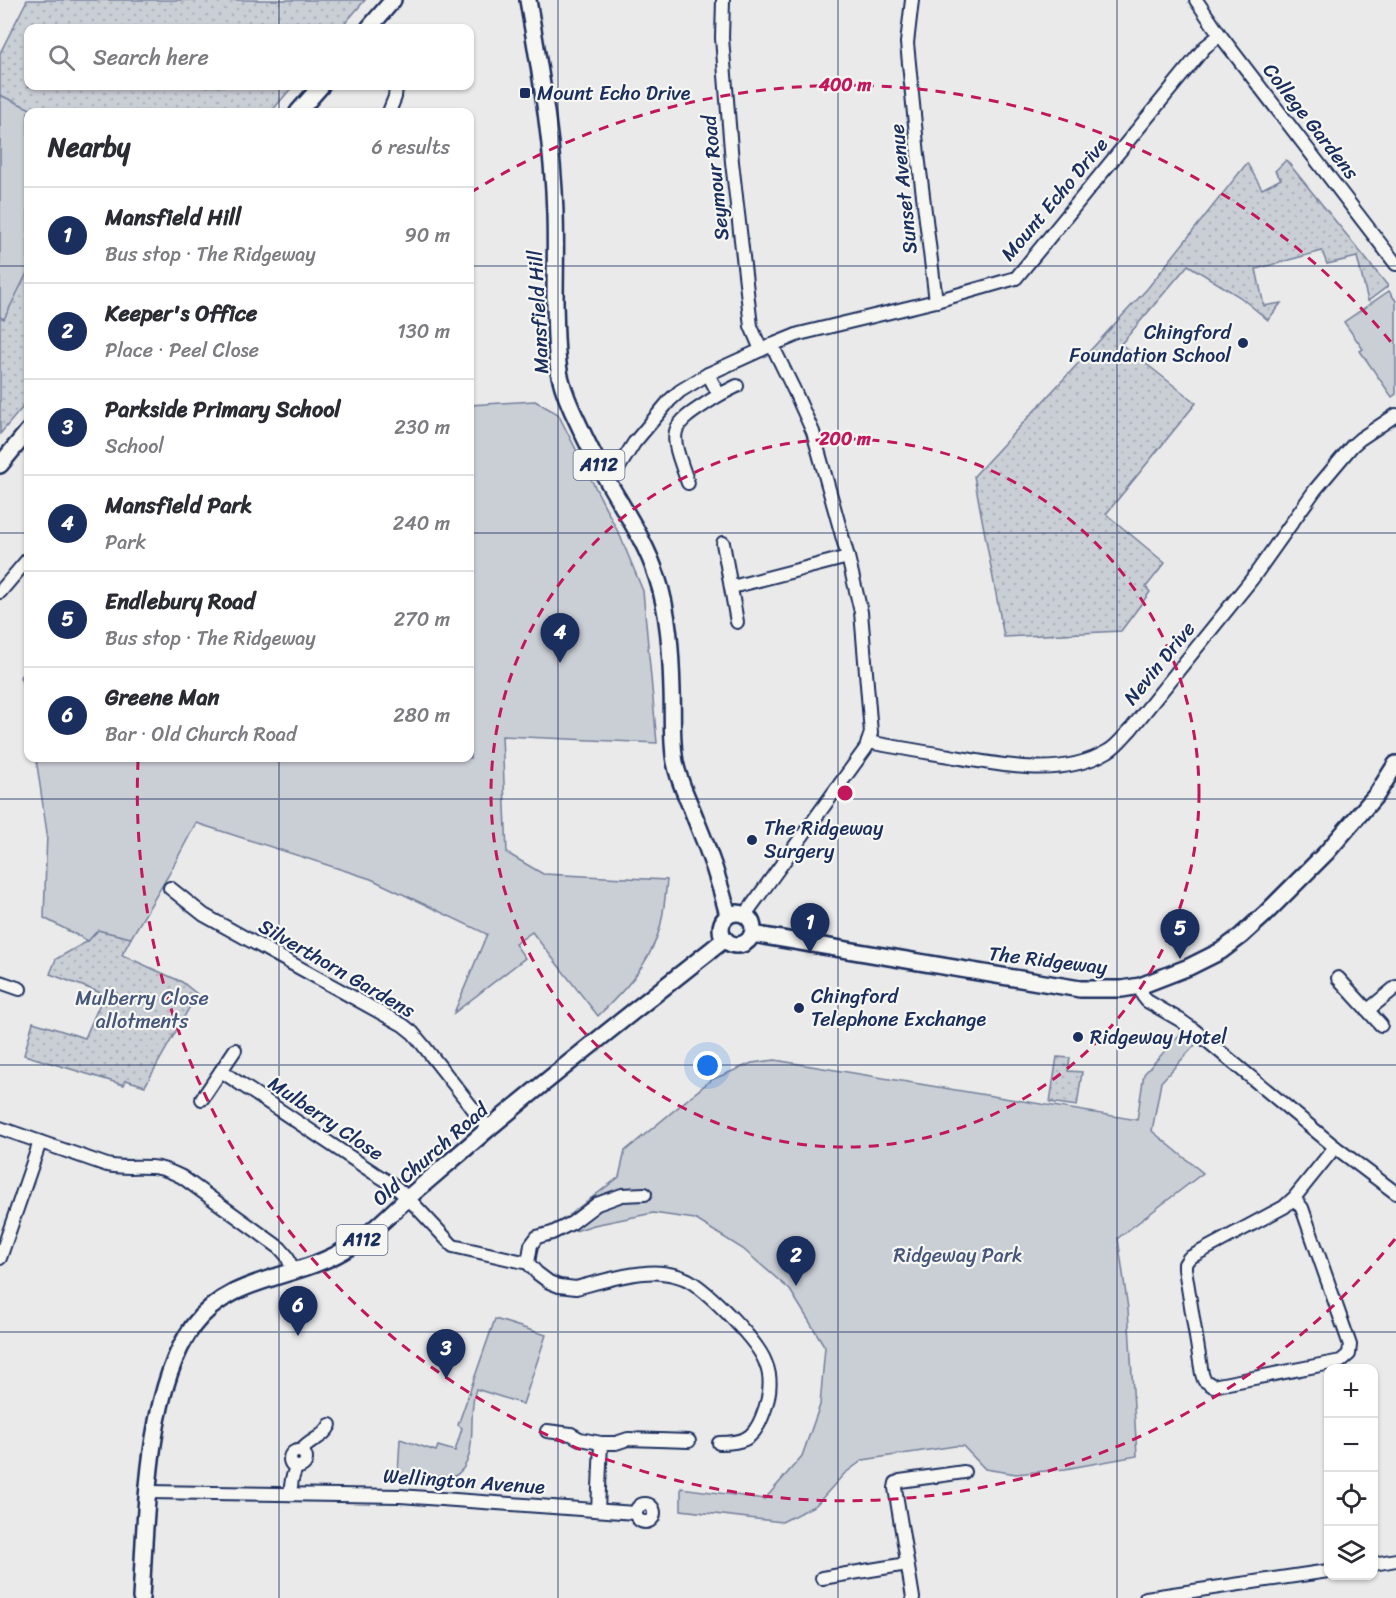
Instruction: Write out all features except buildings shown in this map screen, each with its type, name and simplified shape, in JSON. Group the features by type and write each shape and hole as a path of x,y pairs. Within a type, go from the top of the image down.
{"main road":[{"path":"372,24 393,0"},
{"name":"Mansfield Hill","path":"528,0 546,111 552,172 555,212 557,357 560,376 571,408 606,479 649,555 662,593 668,632 675,762 679,779 719,883 728,915"},
{"path":"302,108 317,90"},
{"path":"0,465 24,436"},
{"name":"The Ridgeway","path":"752,934 1080,989 1122,989 1140,986 1209,959 1241,936 1326,853 1358,818 1383,786 1396,764"},
{"path":"725,939 729,943 738,945 749,940 752,934 752,925 748,917 735,913 728,915"},
{"name":"A112","path":"725,939 721,928 728,915"},
{"name":"Old Church Road","path":"141,1598 148,1492 163,1396 186,1337 203,1315 234,1291 323,1261 359,1242 489,1129 725,939"}],"street":[{"name":"Seymour Road","path":"723,0 722,38 732,162 752,326 794,390 813,432 848,557 861,612 871,733 868,742"},
{"name":"Sunset Avenue","path":"912,0 907,43 936,301"},
{"name":"College Gardens","path":"1196,0 1220,35 1396,264"},
{"name":"Mount Echo Drive","path":"606,479 615,472 634,443 670,400 708,374 799,334 936,301 1016,278 1205,47 1220,35"},
{"path":"391,108 396,90"},
{"path":"708,374 719,395"},
{"path":"688,483 674,444 676,428 684,418 737,386"},
{"name":"Nevin Drive","path":"868,742 1005,766 1038,768 1077,763 1109,751 1131,729 1252,579 1315,490 1352,446 1396,415"},
{"path":"723,543 737,622"},
{"path":"732,587 848,557"},
{"path":"0,592 24,564"},
{"path":"745,915 866,748 868,742"},
{"name":"Silverthorn Gardens","path":"170,888 204,915 403,1025 423,1045 489,1129"},
{"path":"1338,978 1381,1025"},
{"path":"0,982 20,989"},
{"path":"1140,986 1147,1001 1194,1030 1335,1147 1396,1193"},
{"path":"1368,1010 1396,987"},
{"path":"202,1098 236,1050"},
{"name":"Mulberry Close","path":"221,1071 392,1184 453,1246 528,1263"},
{"path":"0,1128 113,1166 157,1167 170,1171 182,1177 280,1248 287,1256 293,1271"},
{"path":"0,1258 40,1142"},
{"path":"1294,1198 1302,1208 1350,1345 1349,1354 1341,1361 1213,1386 1204,1380 1202,1374 1185,1264 1189,1258 1284,1207 1335,1147"},
{"path":"645,1194 622,1195 597,1204 572,1223 552,1233 537,1237 531,1245 528,1263 549,1282 568,1288 643,1273 660,1272 677,1276 689,1281 702,1291 739,1325 761,1351 767,1365 770,1380 769,1396 760,1423 747,1440 719,1443"},
{"path":"290,1494 296,1467 302,1467 306,1463 305,1455 301,1452 305,1446 327,1432 330,1425"},
{"path":"548,1431 570,1434 580,1439 601,1443 616,1443 628,1439 689,1441"},
{"path":"598,1510 601,1443"},
{"path":"913,1598 896,1483 964,1472"},
{"name":"Wellington Avenue","path":"148,1492 400,1496 635,1513"},
{"path":"1378,1563 1396,1560"},
{"path":"822,1578 907,1564"},
{"path":"1146,1598 1324,1571"}],"green space":[{"path":"27,0 365,0 344,24 24,24 24,90 290,90 274,108 24,108 24,406 0,434 0,53"},
{"path":"0,95 28,108 24,108 24,279 4,319 0,317"},
{"path":"1286,160 1388,286 1368,301 1357,257 1327,264 1322,251 1256,269 1264,306 1281,303 1268,320 1240,297 1188,265 1121,344 1196,403 1106,514 1165,563 1146,587 1150,592 1121,631 1004,637 974,476 1147,289 1247,163 1262,189 1281,179 1275,171"},
{"path":"1389,291 1396,301 1396,394 1392,397 1360,351 1363,349 1344,322"},
{"path":"535,401 558,414 621,538 643,591 657,743 502,736 507,853 543,874 667,880 659,931 648,956 634,977 598,1016 532,932 515,944 525,958 454,1013 487,934 371,879 196,823 131,938 98,930 88,941 44,918 47,833 37,762 474,762 474,405"},
{"path":"24,672 24,688 20,677"},
{"name":"Mulberry Close allotments","path":"98,930 131,938 122,955 182,982 197,994 145,1086 126,1080 124,1085 24,1055 33,1022 85,1038 104,994 50,974 56,959 88,941"},
{"name":"Ridgeway Park","path":"1182,1032 1196,1044 1161,1082 1152,1131 1203,1173 1118,1238 1128,1309 1137,1456 1065,1469 1016,1474 985,1469 963,1446 955,1446 863,1460 844,1474 816,1505 782,1522 681,1510 681,1488 765,1499 802,1456 820,1405 825,1347 790,1290 743,1249 695,1219 653,1213 575,1231 569,1215 619,1177 625,1151 711,1080 752,1063 775,1060 1137,1120 1144,1074"},
{"path":"1057,1057 1070,1058 1068,1071 1082,1072 1077,1106 1050,1102"},
{"path":"495,1319 546,1335 523,1404 476,1389 473,1400 470,1449 462,1470 453,1477 398,1474 400,1439 436,1451 438,1446 455,1451 462,1428 458,1425"}],"place":[{"name":"Mount Echo Drive","path":"525,93"},
{"name":"Chingford Foundation School","path":"1243,343"},
{"name":"Mansfield Park","path":"560,663"},
{"name":"The Ridgeway Surgery","path":"752,840"},
{"name":"Mansfield Hill","path":"810,953"},
{"name":"Endlebury Road","path":"1180,959"},
{"name":"Chingford Telephone Exchange","path":"799,1008"},
{"name":"Ridgeway Hotel","path":"1078,1037"},
{"name":"Keeper's Office","path":"796,1286"},
{"name":"Greene Man","path":"298,1336"},
{"name":"Parkside Primary School","path":"446,1379"}]}
